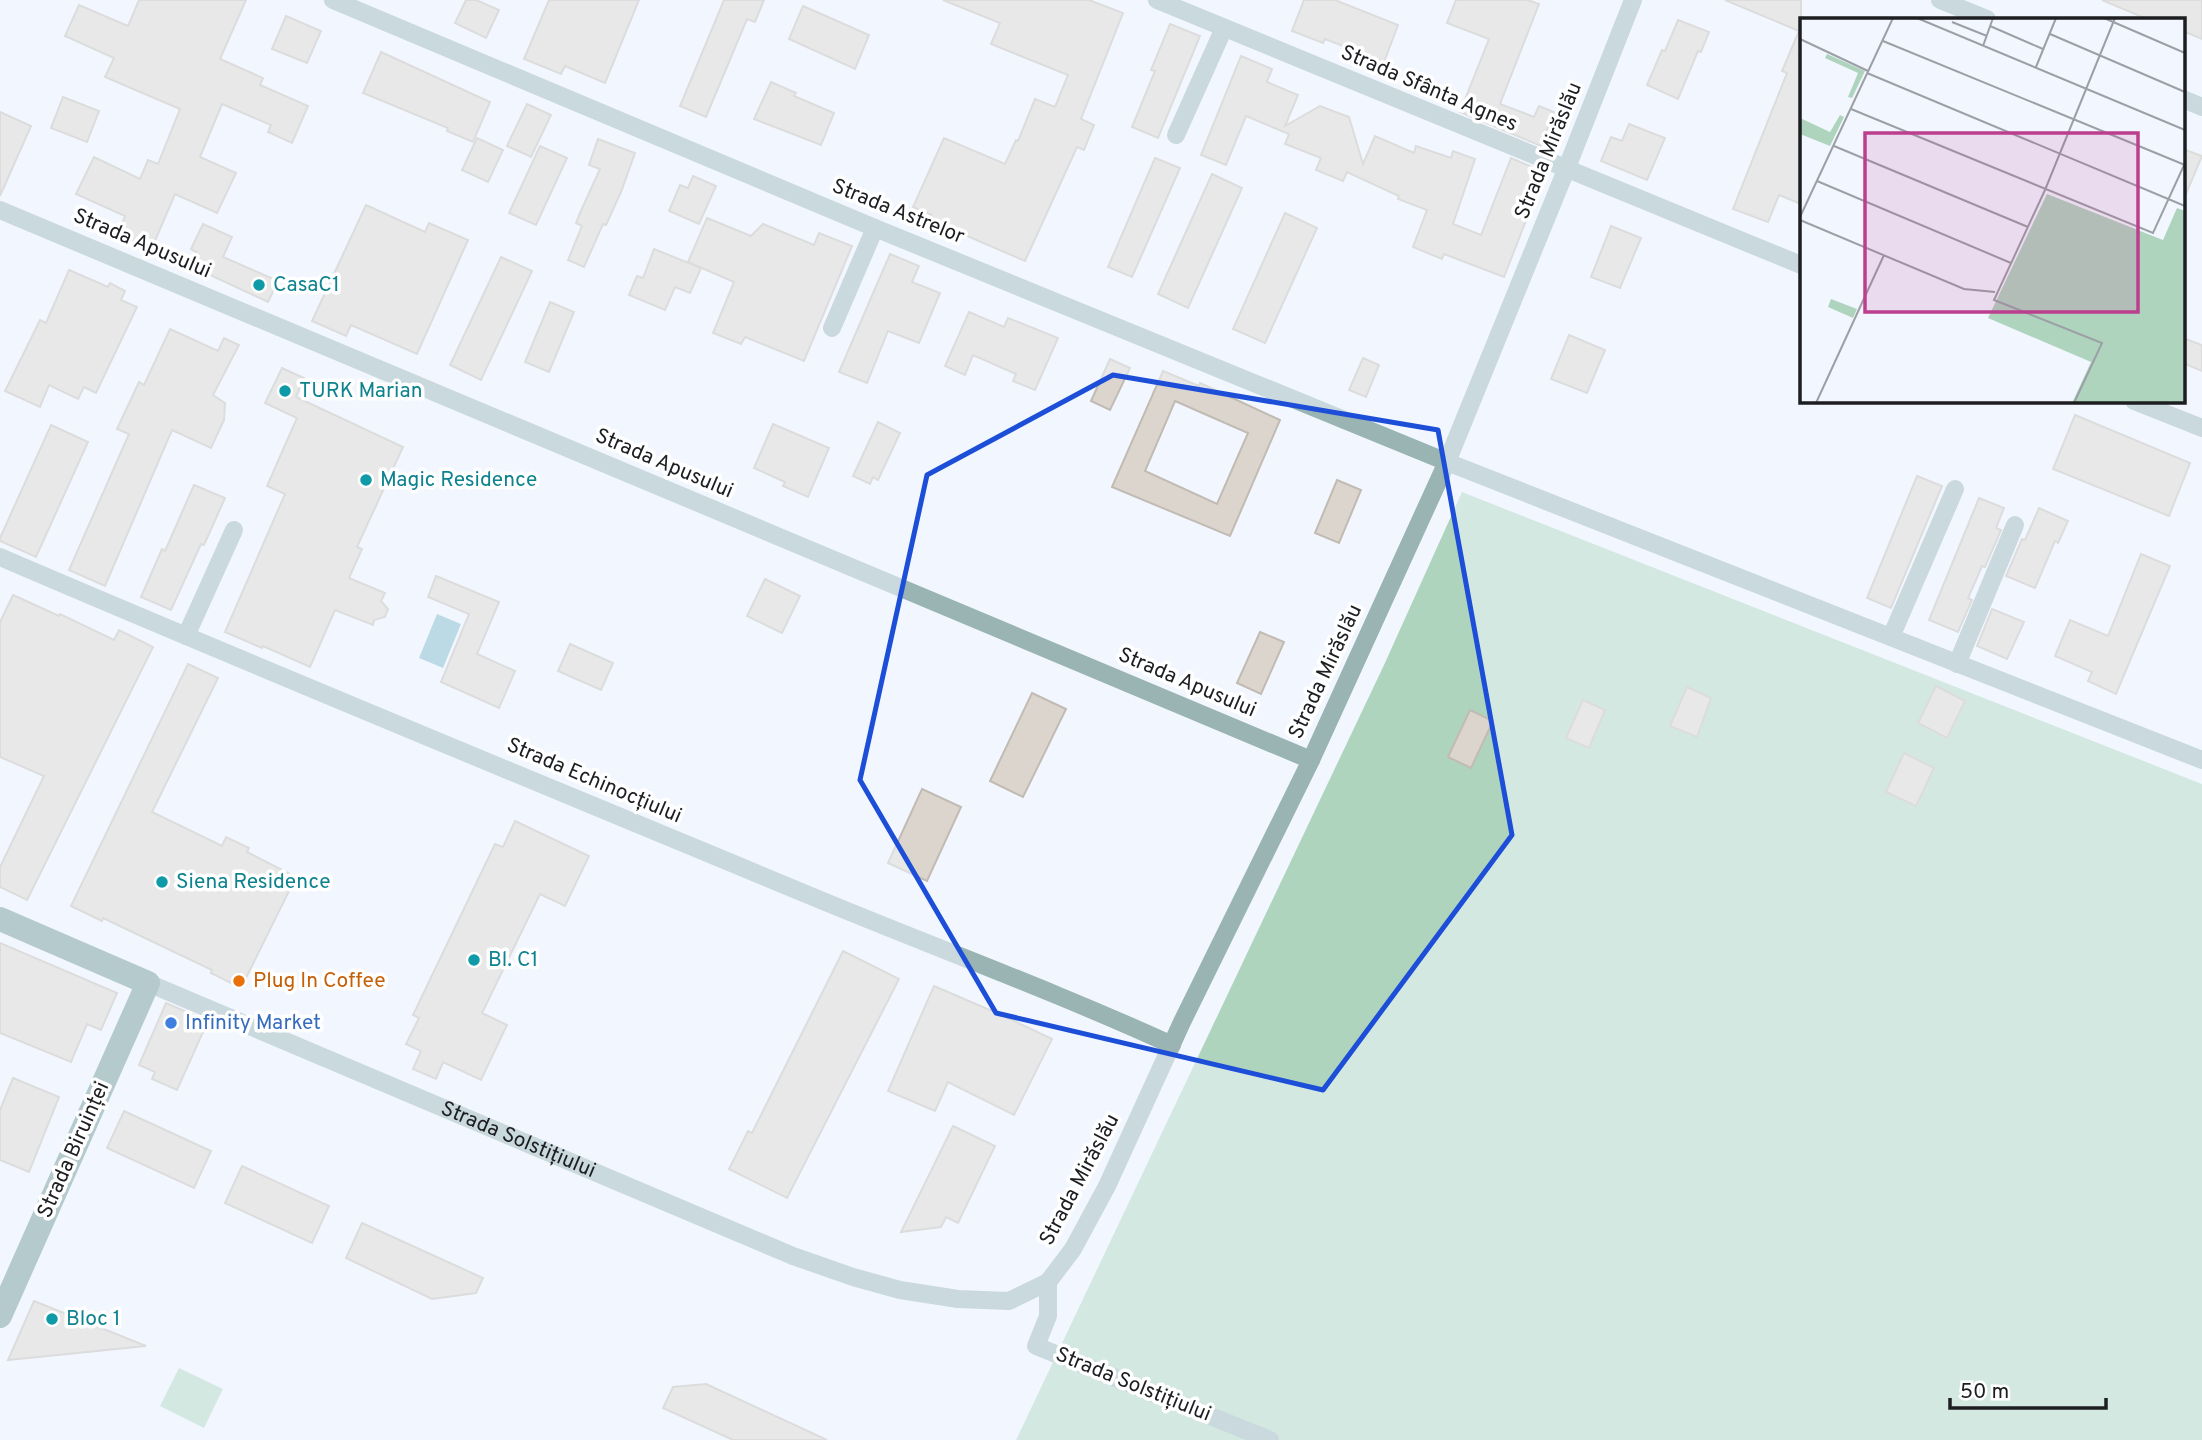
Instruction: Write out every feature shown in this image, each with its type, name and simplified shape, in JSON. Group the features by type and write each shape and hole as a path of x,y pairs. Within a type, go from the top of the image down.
{"street":[{"name":"Strada Astrelor","path":"333,0 875,228 1447,462 2202,760"},
{"name":"Strada Sfânta Agnes","path":"1157,0 1800,265"},
{"name":"Strada Mirăslău","path":"1048,1282 1073,1250 1107,1186 1172,1045 1311,760 1447,462 1633,0"},
{"path":"1940,0 1985,18"},
{"path":"1176,135 1224,28"},
{"path":"2184,99 2202,107"},
{"name":"Strada Apusului","path":"0,209 1311,760"},
{"path":"832,328 875,228"},
{"path":"2137,402 2202,428"},
{"path":"1891,638 1955,489"},
{"path":"1957,664 2015,525"},
{"path":"186,636 234,530"},
{"name":"Strada Echinocțiului","path":"0,557 916,940 1079,1004 1172,1045"},
{"name":"Strada Solstițiului","path":"0,919 781,1251 853,1277 900,1290 958,1299 1009,1301 1048,1282 1048,1316 1036,1346 1270,1440"},
{"name":"Strada Biruinței","path":"0,1316 148,983"}],"highlighted area":[{"path":"1113,375 1438,430 1512,835 1323,1090 996,1013 860,780 927,475"}],"green space":[{"path":"1462,492 2202,784 2202,1440 1016,1440 1384,665"},
{"path":"179,1368 223,1389 204,1428 160,1406"}],"water":[{"path":"437,614 461,624 443,668 419,658"}],"building":[{"path":"139,0 246,0 220,59 263,78 260,85 308,106 292,143 268,132 271,125 222,104 200,157 236,173 217,213 175,194 152,248 118,234 125,216 76,194 94,157 140,179 148,160 158,164 180,109 105,77 114,58 65,36 79,5 128,26"},
{"path":"466,0 476,0 499,10 486,38 455,23"},
{"path":"549,0 639,0 605,83 565,66 561,74 524,59"},
{"path":"724,0 764,0 755,22 747,19 706,117 680,106"},
{"path":"943,0 1089,0 1123,13 1081,119 1094,125 1084,150 1077,147 1025,261 930,220 932,215 913,207 944,138 1005,164 1016,140 1018,141 1035,99 1055,107 1068,75 991,44 1000,23"},
{"path":"1304,0 1335,0 1398,25 1384,62 1325,39 1323,43 1292,31"},
{"path":"1456,0 1528,0 1539,4 1500,104 1534,117 1539,106 1554,112 1541,146 1460,112 1489,39 1447,23"},
{"path":"1725,0 1801,0 1800,204 1779,195 1768,222 1733,209 1787,73 1782,71 1799,31"},
{"path":"2102,0 2202,0 2202,39 2184,31 2184,18 2145,18"},
{"path":"803,6 869,35 855,69 789,39"},
{"path":"286,16 321,31 307,63 272,49"},
{"path":"1678,20 1709,32 1678,99 1647,85"},
{"path":"1170,24 1200,36 1158,138 1132,127 1155,71 1151,70"},
{"path":"381,52 490,102 473,142 447,131 448,128 363,93"},
{"path":"1241,56 1272,69 1267,82 1298,95 1285,126 1320,106 1349,117 1363,164 1375,136 1414,153 1416,146 1451,158 1453,151 1475,159 1453,224 1481,235 1511,158 1532,167 1530,172 1543,177 1504,277 1444,254 1442,259 1413,247 1427,210 1398,199 1399,196 1347,172 1343,181 1316,170 1321,158 1285,144 1289,134 1246,116 1226,165 1201,155"},
{"path":"771,82 796,93 794,96 834,113 821,145 754,119"},
{"path":"63,97 99,111 87,142 51,128"},
{"path":"527,104 551,115 531,157 507,146"},
{"path":"0,112 31,126 0,196"},
{"path":"1629,124 1665,138 1647,180 1601,161 1611,137 1622,141"},
{"path":"477,138 503,150 488,182 462,170"},
{"path":"598,139 635,153 621,192 584,267 568,260 582,226 576,223 600,169 589,165"},
{"path":"540,146 567,158 536,225 509,213"},
{"path":"2184,149 2202,156 2184,199"},
{"path":"1155,158 1180,168 1132,277 1108,267"},
{"path":"1212,174 1242,188 1188,308 1158,294"},
{"path":"693,176 716,186 699,224 669,211 680,185 688,188"},
{"path":"366,205 425,232 429,223 468,240 417,354 351,325 346,336 312,321"},
{"path":"1285,213 1317,228 1265,343 1233,329"},
{"path":"707,218 751,236 763,224 814,245 819,233 852,246 804,361 745,337 741,344 713,333 734,282 688,262"},
{"path":"203,224 232,237 223,257 278,281 268,302 193,267 199,254 191,249"},
{"path":"1611,226 1641,238 1620,288 1591,277"},
{"path":"654,249 701,268 690,293 675,287 665,310 629,295 637,276 643,278"},
{"path":"890,254 919,266 912,282 940,293 919,343 888,331 867,383 839,372"},
{"path":"501,257 532,271 481,380 450,365"},
{"path":"69,270 108,287 110,283 125,291 121,300 137,307 96,393 84,387 78,399 49,385 40,407 5,391 40,320 46,323"},
{"path":"550,302 574,312 549,372 525,362"},
{"path":"969,312 1004,327 1008,318 1058,338 1035,390 1013,381 1016,374 973,355 965,375 945,366"},
{"path":"170,329 218,351 224,338 239,345 213,395 225,403 224,420 211,448 172,430 105,586 69,570 129,434 117,429 139,382 144,385"},
{"path":"1569,335 1605,350 1587,393 1551,379"},
{"path":"2184,338 2202,345 2202,371 2184,363"},
{"path":"1363,358 1379,365 1366,397 1349,390"},
{"path":"1110,359 1130,368 1110,410 1091,401"},
{"path":"282,368 304,378 296,397 403,447 357,547 362,549 349,578 385,593 381,601 388,609 385,617 374,620 373,625 335,610 310,667 225,632 285,494 267,486 297,418 265,403"},
{"path":"1163,371 1199,386 1200,383 1280,420 1230,536 1112,487","holes":["1175,401 1248,433 1217,504 1145,471"]},
{"path":"2075,415 2190,463 2169,516 2053,469"},
{"path":"878,422 900,433 878,480 873,477 870,484 853,476"},
{"path":"773,424 829,448 808,497 783,486 785,482 754,468"},
{"path":"51,425 88,442 36,557 0,541 0,538"},
{"path":"1917,476 1942,486 1891,608 1867,598"},
{"path":"1337,480 1361,490 1339,543 1315,533"},
{"path":"194,485 225,498 171,610 141,597"},
{"path":"1979,498 2004,508 1996,528 2001,530 1968,598 1972,600 1958,632 1929,620"},
{"path":"2039,508 2068,521 2058,543 2055,541 2035,588 2006,576"},
{"path":"2141,554 2170,566 2116,694 2088,681 2092,672 2055,656 2070,620 2108,636"},
{"path":"436,576 499,602 477,654 515,671 499,708 441,682 469,614 428,597"},
{"path":"765,579 800,596 782,633 747,616"},
{"path":"13,595 114,640 119,630 153,647 27,900 0,887 0,867 44,776 0,757 0,622"},
{"path":"1992,609 2024,622 2007,659 1977,646"},
{"path":"1260,632 1284,642 1261,694 1237,683"},
{"path":"570,644 613,663 601,690 558,671"},
{"path":"188,664 218,678 152,812 222,846 226,837 249,848 247,852 296,877 241,988 211,973 212,970 103,918 102,921 71,906"},
{"path":"1936,686 1965,701 1947,738 1918,723"},
{"path":"1687,687 1711,698 1697,737 1670,726"},
{"path":"1032,693 1066,709 1023,797 990,781"},
{"path":"1583,700 1605,710 1589,748 1566,738"},
{"path":"1470,710 1493,721 1471,768 1448,757"},
{"path":"1904,753 1934,768 1916,806 1886,792"},
{"path":"922,789 961,807 927,881 888,863"},
{"name":"Bl. C1","path":"515,821 589,856 565,906 540,894 482,1013 507,1025 481,1080 443,1062 436,1079 413,1069 421,1051 406,1044 419,1018 413,1015 495,844 503,847"},
{"path":"0,943 117,993 101,1030 87,1024 71,1062 0,1033"},
{"path":"843,951 899,979 787,1198 729,1169 748,1131 752,1133"},
{"path":"934,986 1052,1039 1014,1115 948,1082 935,1111 888,1091"},
{"path":"166,1003 208,1021 177,1090 152,1079 155,1072 139,1065"},
{"path":"13,1078 59,1097 29,1172 0,1160 0,1110"},
{"path":"124,1111 211,1151 194,1188 107,1148"},
{"path":"953,1126 995,1146 958,1223 946,1217 941,1227 901,1232"},
{"path":"242,1166 329,1206 312,1243 225,1203"},
{"path":"362,1223 483,1278 476,1293 432,1299 346,1258"},
{"name":"Bloc 1","path":"34,1301 146,1346 8,1360"},
{"path":"706,1384 827,1440 733,1440 663,1408 673,1387"}],"place":[{"name":"CasaC1","path":"259,285"},
{"name":"TURK Marian","path":"285,391"},
{"name":"Magic Residence","path":"366,480"},
{"name":"Siena Residence","path":"162,882"},
{"name":"Bl. C1","path":"474,960"},
{"name":"Plug In Coffee","path":"239,981"},
{"name":"Infinity Market","path":"171,1023"},
{"name":"Bloc 1","path":"52,1319"}]}
